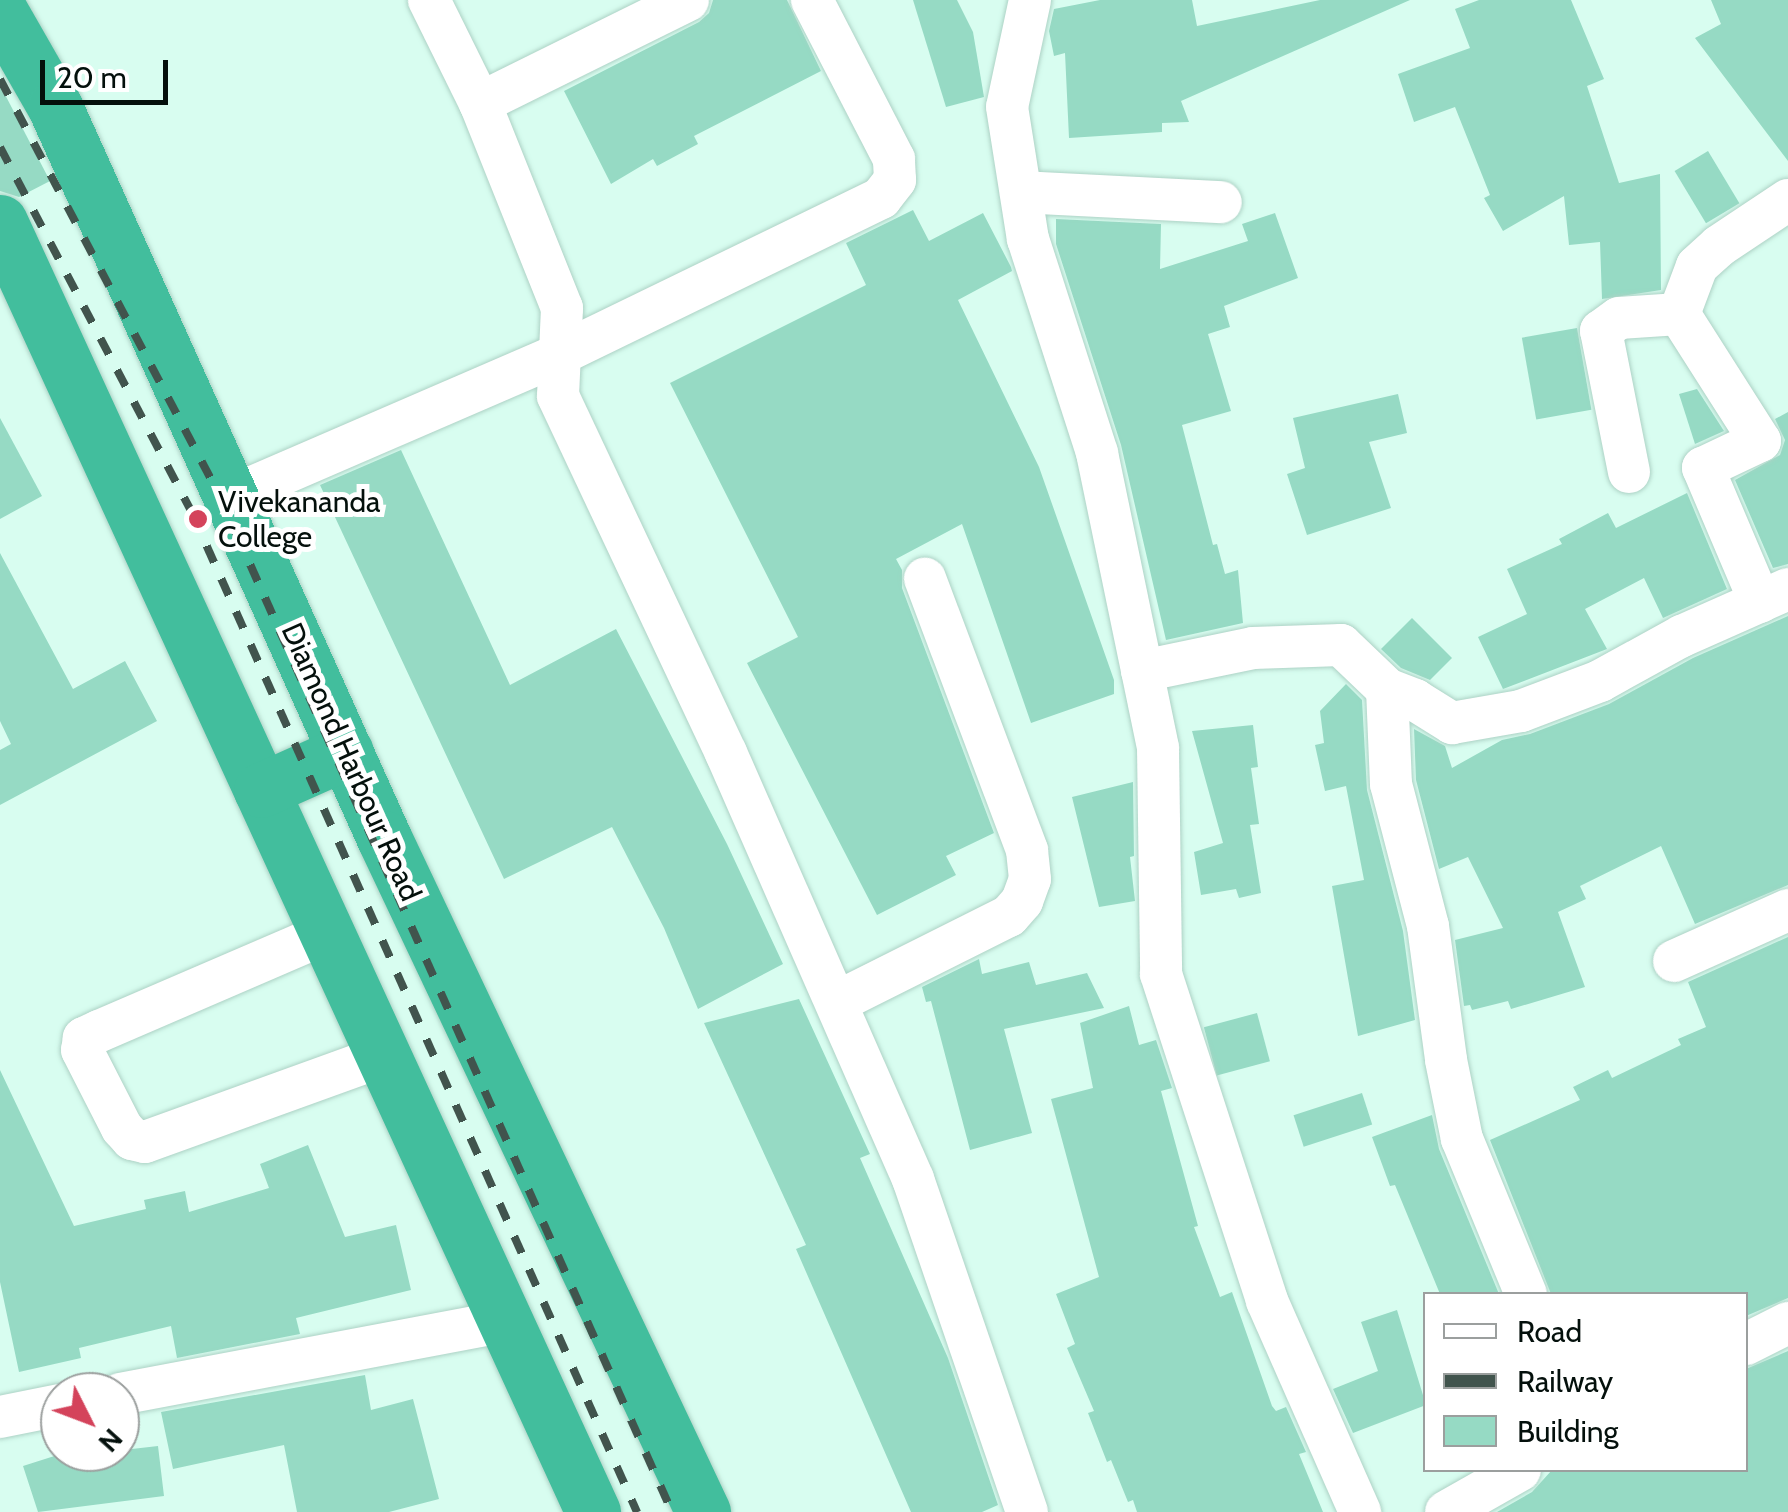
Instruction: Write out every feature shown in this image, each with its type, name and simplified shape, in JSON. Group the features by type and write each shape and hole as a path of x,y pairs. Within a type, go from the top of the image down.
{"highway":[{"name":"Diamond Harbour Road","path":"0,11 55,107 346,752 703,1512"},
{"path":"0,222 593,1512"},
{"path":"261,790 346,752"}],"street":[{"path":"429,0 480,103 562,308 558,396 837,1002 912,1179 1027,1512"},
{"path":"480,103 688,0"},
{"path":"232,496 558,355 881,198 895,180 894,160 812,0"},
{"path":"1030,0 1007,107 1028,240 1097,454 1158,748 1161,974 1266,1301 1360,1512"},
{"path":"1020,192 1220,202"},
{"path":"1679,314 1697,266 1718,246 1788,200"},
{"path":"1142,671 1253,648 1318,642 1340,644 1388,690 1415,700 1452,722 1522,711 1600,681 1682,636 1774,595 1703,468 1760,441 1679,314"},
{"path":"1629,472 1601,331 1619,318 1679,314"},
{"path":"837,1002 1009,916 1022,901 1030,879 1027,850 926,578"},
{"path":"1388,690 1391,784 1428,926 1446,1060 1462,1139 1525,1292"},
{"path":"1674,961 1788,910"},
{"path":"327,933 84,1038 82,1050 122,1128 132,1139 145,1142 384,1056"},
{"path":"140,1390 506,1321"},
{"path":"1748,1343 1788,1323"},
{"path":"0,1417 40,1409"},
{"path":"1446,1512 1516,1472"}],"building":[{"path":"713,0 787,0 821,71 694,136 698,144 657,166 653,159 611,184 564,91 699,22 709,13"},
{"path":"913,0 957,0 973,32 984,97 946,107"},
{"path":"1100,0 1192,0 1197,26 1320,0 1410,0 1181,101 1189,122 1162,123 1162,132 1069,138 1065,53 1054,56 1049,31 1054,9"},
{"path":"1479,0 1571,0 1604,79 1587,86 1619,183 1660,174 1661,290 1602,299 1600,242 1569,245 1564,196 1503,231 1484,198 1490,195 1455,107 1414,122 1398,74 1470,48 1455,9"},
{"path":"1711,0 1788,0 1788,161 1695,38 1721,24"},
{"path":"0,85 50,181 19,197 0,191"},
{"path":"1708,151 1739,203 1706,223 1675,171"},
{"path":"913,210 929,241 983,213 1011,267 1012,271 958,300 1039,467 1114,680 1114,694 1031,723 962,524 896,559 902,570 902,588 994,833 946,856 956,875 877,915 747,663 798,637 670,383 866,285 846,243"},
{"path":"1275,213 1298,278 1224,306 1230,327 1208,334 1231,411 1182,425 1213,545 1217,544 1225,574 1238,570 1243,623 1166,640 1121,445 1056,244 1056,219 1161,224 1160,269 1248,241 1242,224"},
{"path":"1577,328 1591,410 1536,419 1522,338"},
{"path":"1697,389 1724,431 1695,444 1679,394"},
{"path":"1398,394 1407,433 1369,442 1391,508 1307,535 1287,474 1305,468 1293,418"},
{"path":"1788,412 1788,564 1773,568 1735,480 1780,455 1785,440 1775,419"},
{"path":"0,418 42,496 0,519"},
{"path":"401,450 510,685 616,629 727,844 783,964 698,1009 664,928 612,827 504,879 320,485"},
{"path":"1687,493 1727,589 1663,618 1644,578 1585,609 1607,649 1503,689 1478,637 1527,614 1507,569 1562,544 1559,539 1608,513 1616,528"},
{"path":"0,553 73,689 125,661 157,721 0,805 0,750 11,744 0,721"},
{"path":"1788,616 1788,885 1695,924 1661,846 1580,886 1586,899 1558,912 1585,987 1511,1009 1508,1001 1472,1010 1470,1005 1464,1006 1455,940 1503,928 1468,857 1439,869 1416,780 1414,729 1445,746 1452,768 1502,740 1530,734 1609,704 1693,658"},
{"path":"1412,618 1452,658 1430,680 1401,668 1381,649"},
{"path":"1346,684 1362,700 1367,790 1403,931 1415,1020 1358,1036 1332,886 1364,880 1346,786 1325,791 1315,745 1324,743 1320,711"},
{"path":"1253,725 1258,767 1251,768 1259,824 1250,825 1261,893 1239,898 1236,889 1201,895 1194,852 1223,843 1192,731"},
{"path":"1133,782 1134,856 1130,857 1135,901 1099,907 1072,797"},
{"path":"1788,937 1788,1298 1748,1315 1748,1292 1550,1292 1490,1140 1580,1100 1573,1087 1608,1070 1612,1078 1681,1045 1678,1039 1706,1027 1688,982"},
{"path":"979,959 982,974 1029,962 1036,985 1087,973 1104,1008 1004,1029 1032,1133 970,1150 931,1001 926,1002 922,987"},
{"path":"799,999 870,1154 860,1158 948,1358 998,1505 982,1512 911,1512 796,1249 806,1245 704,1023"},
{"path":"1129,1006 1139,1045 1156,1040 1172,1088 1161,1091 1198,1226 1194,1227 1220,1297 1232,1292 1272,1406 1276,1411 1286,1407 1306,1452 1299,1454 1323,1512 1137,1512 1133,1500 1128,1502 1111,1460 1107,1462 1088,1413 1094,1411 1067,1348 1075,1344 1056,1294 1099,1277 1051,1099 1093,1088 1080,1023"},
{"path":"1257,1013 1270,1061 1217,1076 1204,1027"},
{"path":"0,1070 74,1226 146,1209 144,1200 185,1191 189,1212 269,1188 260,1164 308,1145 345,1237 396,1225 411,1290 296,1318 300,1334 177,1358 171,1326 79,1348 81,1358 19,1372 0,1282"},
{"path":"1362,1093 1372,1124 1304,1147 1294,1115"},
{"path":"1432,1115 1439,1149 1498,1292 1439,1292 1372,1137"},
{"path":"1397,1310 1423,1406 1353,1433 1333,1389 1378,1371 1361,1322"},
{"path":"1788,1351 1788,1512 1497,1512 1532,1492 1550,1472 1748,1472 1748,1368"},
{"path":"365,1375 371,1410 413,1399 439,1499 389,1512 297,1512 284,1445 173,1469 161,1412"},
{"path":"158,1446 164,1496 38,1512 23,1466 40,1461 40,1472 140,1472 140,1448"}],"railway":[{"path":"0,79 221,499 672,1512"},
{"path":"0,147 192,513 637,1512"}],"place":[{"name":"Vivekananda College","path":"198,519"}]}
